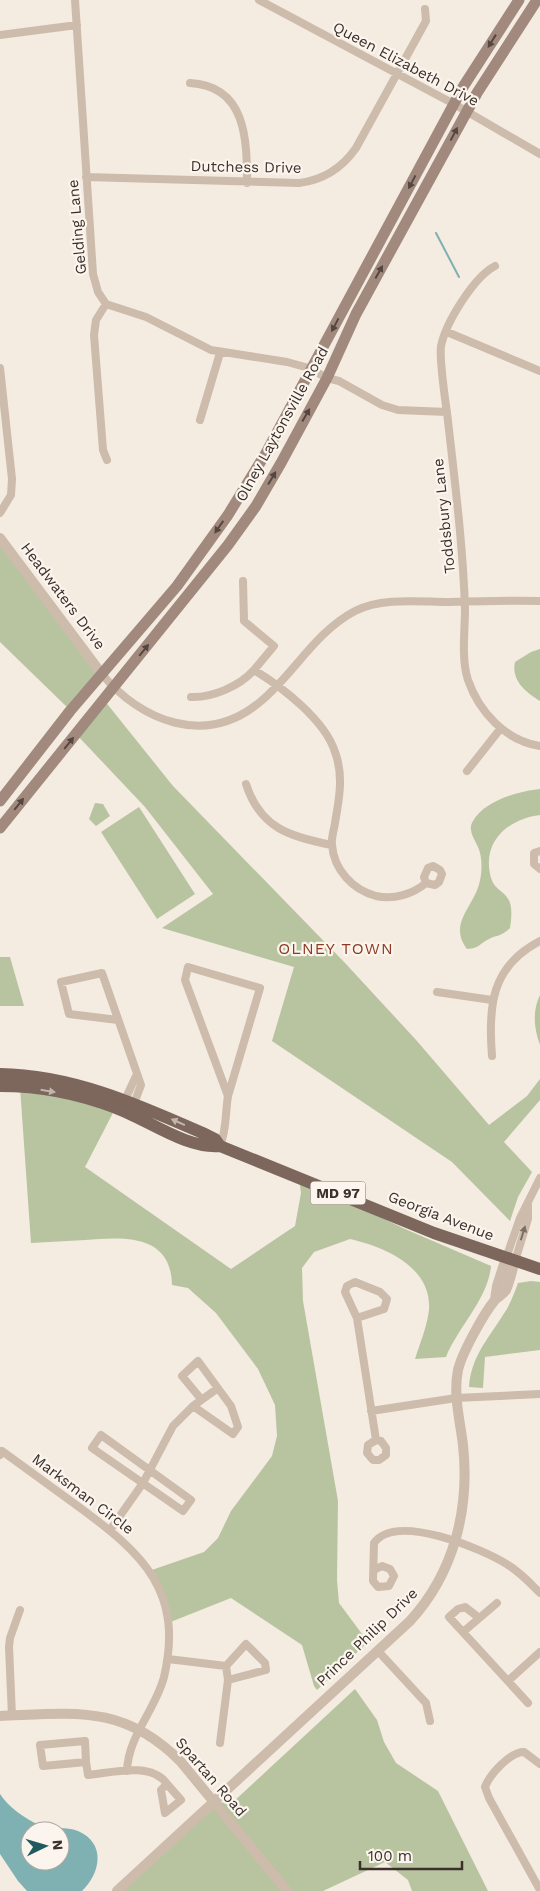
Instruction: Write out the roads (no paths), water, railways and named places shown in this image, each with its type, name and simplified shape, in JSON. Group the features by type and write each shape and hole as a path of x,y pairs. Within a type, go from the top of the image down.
{"main road":[{"name":"Olney Laytonsville Road","path":"0,801 101,673 177,586 228,515 266,454 454,104 519,0"},
{"name":"Olney Laytonsville Road","path":"0,828 228,545 256,506 327,378 356,314 466,111 537,0"},
{"name":"Georgia Avenue","path":"0,1074 47,1078 105,1092 127,1106"},
{"name":"Georgia Avenue","path":"0,1086 38,1089 127,1106 208,1135 220,1146 434,1233 540,1269"}],"street":[{"name":"Gelding Lane","path":"75,0 93,274 98,292 106,304"},
{"name":"Queen Elizabeth Drive","path":"259,0 454,104 540,154"},
{"name":"Dutchess Drive","path":"86,177 247,183 305,182 334,171 356,148 426,21 425,9"},
{"path":"0,35 77,25"},
{"path":"190,82 204,83 216,88 237,111 247,143 247,183"},
{"name":"Toddsbury Lane","path":"495,266 487,270 473,284 441,346 462,547 468,680 480,706 501,728 518,739 540,746"},
{"path":"107,460 104,450 94,335 96,320 106,304 146,316 198,344 220,353 287,362 312,370 327,378 339,381 382,405 398,410 447,412"},
{"path":"447,332 540,372"},
{"path":"200,420 220,353"},
{"path":"0,368 12,479 11,495 0,513"},
{"name":"Headwaters Drive","path":"0,538 101,673"},
{"path":"191,697 204,698 238,683 254,670 274,646 244,621 243,581"},
{"path":"101,673 114,688 156,718 176,724 196,726 221,723 241,716 261,702 323,635 356,610 387,603 540,601"},
{"path":"254,670 277,684 318,723 335,750 341,785 332,845 336,861 343,875 354,886 370,894 392,897 407,894 426,883"},
{"path":"467,771 501,728"},
{"path":"246,784 257,808 276,827 301,839 332,845"},
{"path":"540,851 534,853 532,858 534,864 540,868"},
{"path":"492,1056 490,1026 492,1000 505,971 515,959 540,941"},
{"path":"220,1146 226,1127 225,1111 228,1096 260,988 188,968 185,980 228,1096"},
{"path":"118,1020 69,1014 61,982 102,973 142,1085 127,1106"},
{"path":"437,992 492,1000"},
{"path":"511,1259 528,1219 528,1205 540,1178"},
{"name":"Prince Philip Drive","path":"117,1891 410,1621 429,1598 444,1572 456,1541 463,1500 465,1470 456,1398 457,1378 461,1360 495,1300 506,1291 511,1259"},
{"path":"357,1318 384,1309 387,1301 383,1293 355,1282 347,1286 345,1292 357,1318 376,1440"},
{"path":"193,1406 233,1434 238,1427 236,1416 198,1361 182,1376 201,1399"},
{"path":"110,1530 143,1482 173,1426 201,1399 218,1388"},
{"path":"371,1411 456,1398 540,1394"},
{"path":"101,1435 150,1470 191,1500 182,1511 92,1448 101,1435"},
{"name":"Marksman Circle","path":"1,1453 110,1530 140,1557 157,1583 168,1623 168,1659 161,1689 130,1749 127,1772"},
{"path":"374,1570 374,1543 385,1535 412,1531 456,1541 489,1554 510,1566 540,1593"},
{"path":"463,1632 478,1617 497,1603"},
{"path":"478,1617 465,1607 454,1612 449,1617 528,1703"},
{"path":"12,1716 9,1647 10,1638 20,1610"},
{"path":"226,1666 246,1644 265,1663 266,1670 228,1680"},
{"path":"0,1648 9,1647"},
{"path":"378,1650 426,1704 430,1721"},
{"path":"508,1681 540,1652"},
{"path":"168,1659 226,1666"},
{"path":"220,1743 228,1680 226,1666"},
{"name":"Spartan Road","path":"0,1716 72,1713 95,1715 123,1722 140,1730 166,1747 287,1891"},
{"path":"86,1762 42,1766 40,1745 85,1741 88,1775 149,1771 162,1777 167,1784"},
{"path":"540,1764 524,1752 514,1753 490,1778 485,1787 489,1798 540,1890"}],"water":[{"path":"0,1794 18,1812 32,1821 20,1821 20,1871 70,1871 70,1829 87,1836 97,1851 98,1859 93,1876 82,1891 27,1891 0,1854"}],"waterway":[{"path":"436,233 459,277"}],"district":[{"name":"OLNEY TOWN","path":"336,948"}]}
